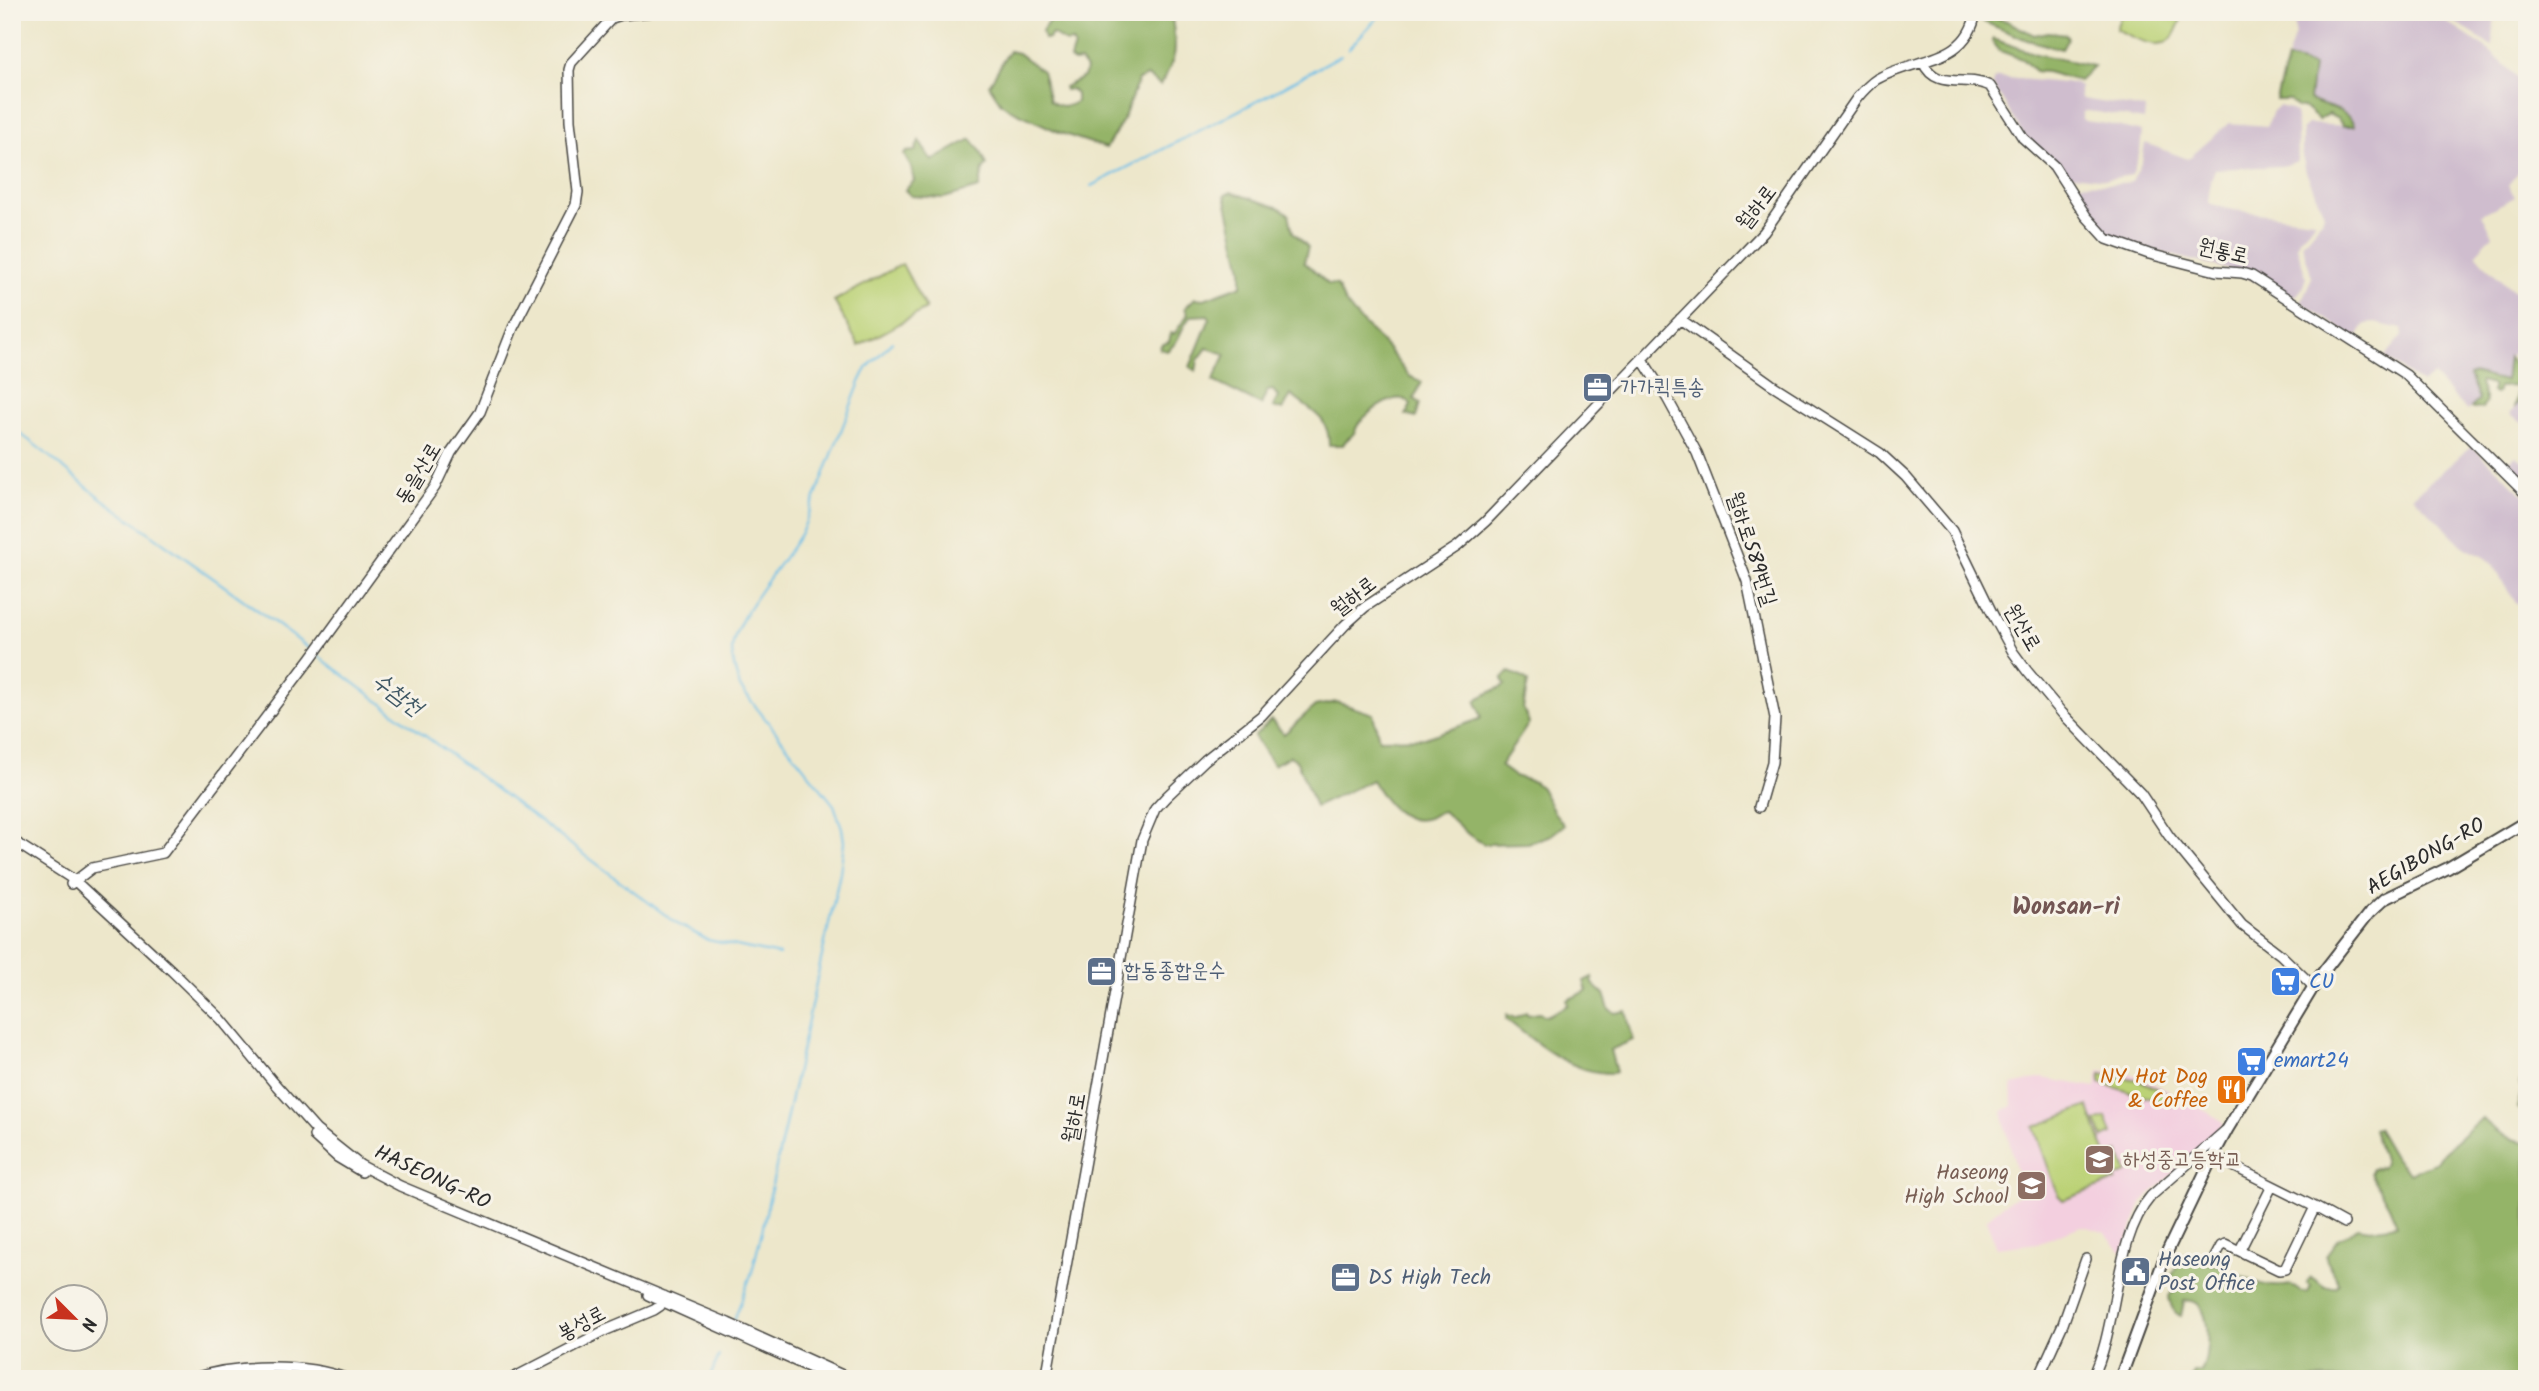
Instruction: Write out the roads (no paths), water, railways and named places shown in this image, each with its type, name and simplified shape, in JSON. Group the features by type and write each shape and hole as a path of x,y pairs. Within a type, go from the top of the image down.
{"main road":[{"name":"AEGIBONG-RO","path":"2120,1379 2166,1254 2213,1156 2313,986 2369,913 2384,899 2448,868 2527,821"}],"street":[{"name":"동을산로","path":"72,882 92,868 163,853 321,645 435,487 451,453 480,412 513,328 576,205 578,192 570,121 571,63 612,18 652,12"},
{"name":"월하로","path":"1046,1379 1140,852 1148,822 1155,809 1205,760 1261,716 1365,607 1442,558 1472,534 1746,251 1773,220 1868,86 1889,74 1957,47 1970,32 1976,12"},
{"name":"원통로","path":"1923,62 1930,74 1942,80 1990,86 2023,138 2054,166 2086,216 2107,239 2149,254 2216,271 2242,272 2261,282 2406,375 2527,495"},
{"name":"원산로","path":"1680,319 1771,384 1880,453 1906,477 1952,531 2013,652 2027,671 2070,722 2141,794 2169,836 2242,925 2281,955 2313,986"},
{"name":"월하로589번길","path":"1642,359 1697,453 1724,517 1749,590 1775,718 1772,762 1759,807"},
{"name":"HASEONG-RO","path":"12,840 72,882 218,1021 306,1129 337,1157 415,1197 851,1379"},
{"name":"HASEONG-RO","path":"12,845 72,882"},
{"path":"2092,1379 2103,1354 2121,1266 2142,1208 2151,1196 2227,1130"},
{"path":"2213,1156 2343,1223"},
{"path":"2240,1250 2272,1186"},
{"path":"2213,1261 2222,1244 2279,1270 2285,1269 2315,1208"},
{"path":"2038,1379 2063,1324 2086,1259"},
{"name":"HASEONG-RO","path":"663,1299 835,1379"},
{"name":"봉성로","path":"511,1379 613,1327 654,1310 663,1299"},
{"path":"191,1379 227,1369 244,1368 322,1370 348,1379"}],"waterway":[{"path":"1348,49 1383,12"},
{"path":"1091,186 1341,55"},
{"path":"734,1320 752,1272 762,1231 840,873 844,842 834,805 740,687 732,650 741,621 803,529 867,368 892,342"},
{"name":"수참천","path":"12,428 97,495 311,650"},
{"name":"수참천","path":"318,656 679,925 708,940 779,955"},
{"path":"709,1379 719,1356"}],"place":[{"name":"가가퀵특송","path":"1597,388"},
{"name":"합동종합운수","path":"1101,971"},
{"name":"CU","path":"2286,982"},
{"name":"emart24","path":"2251,1061"},
{"name":"NY Hot Dog & Coffee","path":"2231,1089"},
{"name":"하성중고등학교","path":"2100,1160"},
{"name":"Haseong High School","path":"2032,1185"},
{"name":"Haseong Post Office","path":"2135,1272"},
{"name":"DS High Tech","path":"1345,1278"}],"district":[{"name":"Wonsan-ri","path":"2066,907"}]}
